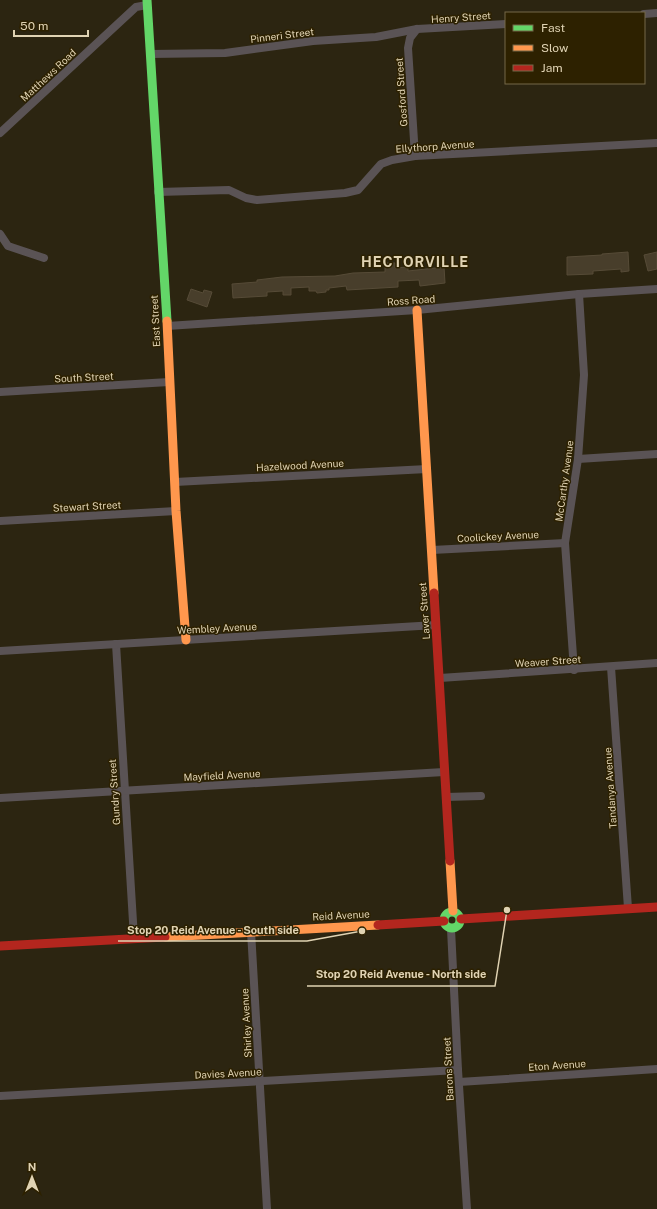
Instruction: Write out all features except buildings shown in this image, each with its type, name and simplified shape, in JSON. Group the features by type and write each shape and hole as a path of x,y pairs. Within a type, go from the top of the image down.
{"street":[{"name":"East Street","path":"147,3 167,326 176,511 186,640"},
{"name":"Matthews Road","path":"0,133 136,7 147,3"},
{"path":"645,14 657,13"},
{"name":"Henry Street","path":"417,30 505,24"},
{"name":"Pinneri Street","path":"150,54 225,53 313,41 376,37 417,30"},
{"name":"Gosford Street","path":"416,156 408,48 410,38 417,30"},
{"name":"Ellythorp Avenue","path":"158,192 229,190 246,198 257,200 345,193 358,190 381,164 392,160 416,156 657,143"},
{"path":"0,234 8,246 44,258"},
{"name":"Ross Road","path":"167,326 417,310 579,294 657,289"},
{"name":"McCarthy Avenue","path":"574,670 565,543 578,459 584,375 579,294"},
{"name":"Laver Street","path":"417,310 453,911"},
{"name":"South Street","path":"0,392 169,382"},
{"path":"578,459 657,454"},
{"name":"Hazelwood Avenue","path":"175,482 427,469"},
{"name":"Stewart Street","path":"0,520 176,511"},
{"name":"Coolickey Avenue","path":"432,550 565,543"},
{"name":"Wembley Avenue","path":"0,651 436,626"},
{"name":"Gundry Street","path":"116,644 134,938"},
{"name":"Weaver Street","path":"440,678 574,670 657,663"},
{"name":"Tandanya Avenue","path":"611,667 628,908"},
{"name":"Mayfield Avenue","path":"0,798 444,772"},
{"path":"446,797 481,796"},
{"path":"460,919 657,907"},
{"path":"453,911 457,913 460,919 459,925 456,928 447,927 444,921 446,915 453,911"},
{"name":"Reid Avenue","path":"0,946 444,921"},
{"name":"Barons Street","path":"451,928 467,1209"},
{"name":"Shirley Avenue","path":"251,931 266,1209"},
{"name":"Eton Avenue","path":"459,1082 657,1069"},
{"name":"Davies Avenue","path":"0,1096 458,1070"}],"traffic: fast":[{"path":"147,0 167,321"},
{"path":"449,912 455,912 460,917 460,920 458,926 455,928 449,928 444,923 444,917 449,912"}],"traffic: slow":[{"path":"417,310 434,593"},
{"path":"167,321 176,511 186,640"},
{"path":"450,861 453,911"},
{"path":"165,937 378,925"}],"traffic: jam":[{"path":"434,593 450,861"},
{"path":"461,919 657,907"},
{"path":"378,925 444,921"},
{"path":"0,946 165,937"}],"place":[{"name":"Stop 20 Reid Avenue - North side","path":"507,910"},
{"name":"Stop 20 Reid Avenue - South side","path":"362,931"}],"district":[{"name":"HECTORVILLE","path":"415,262"}]}
